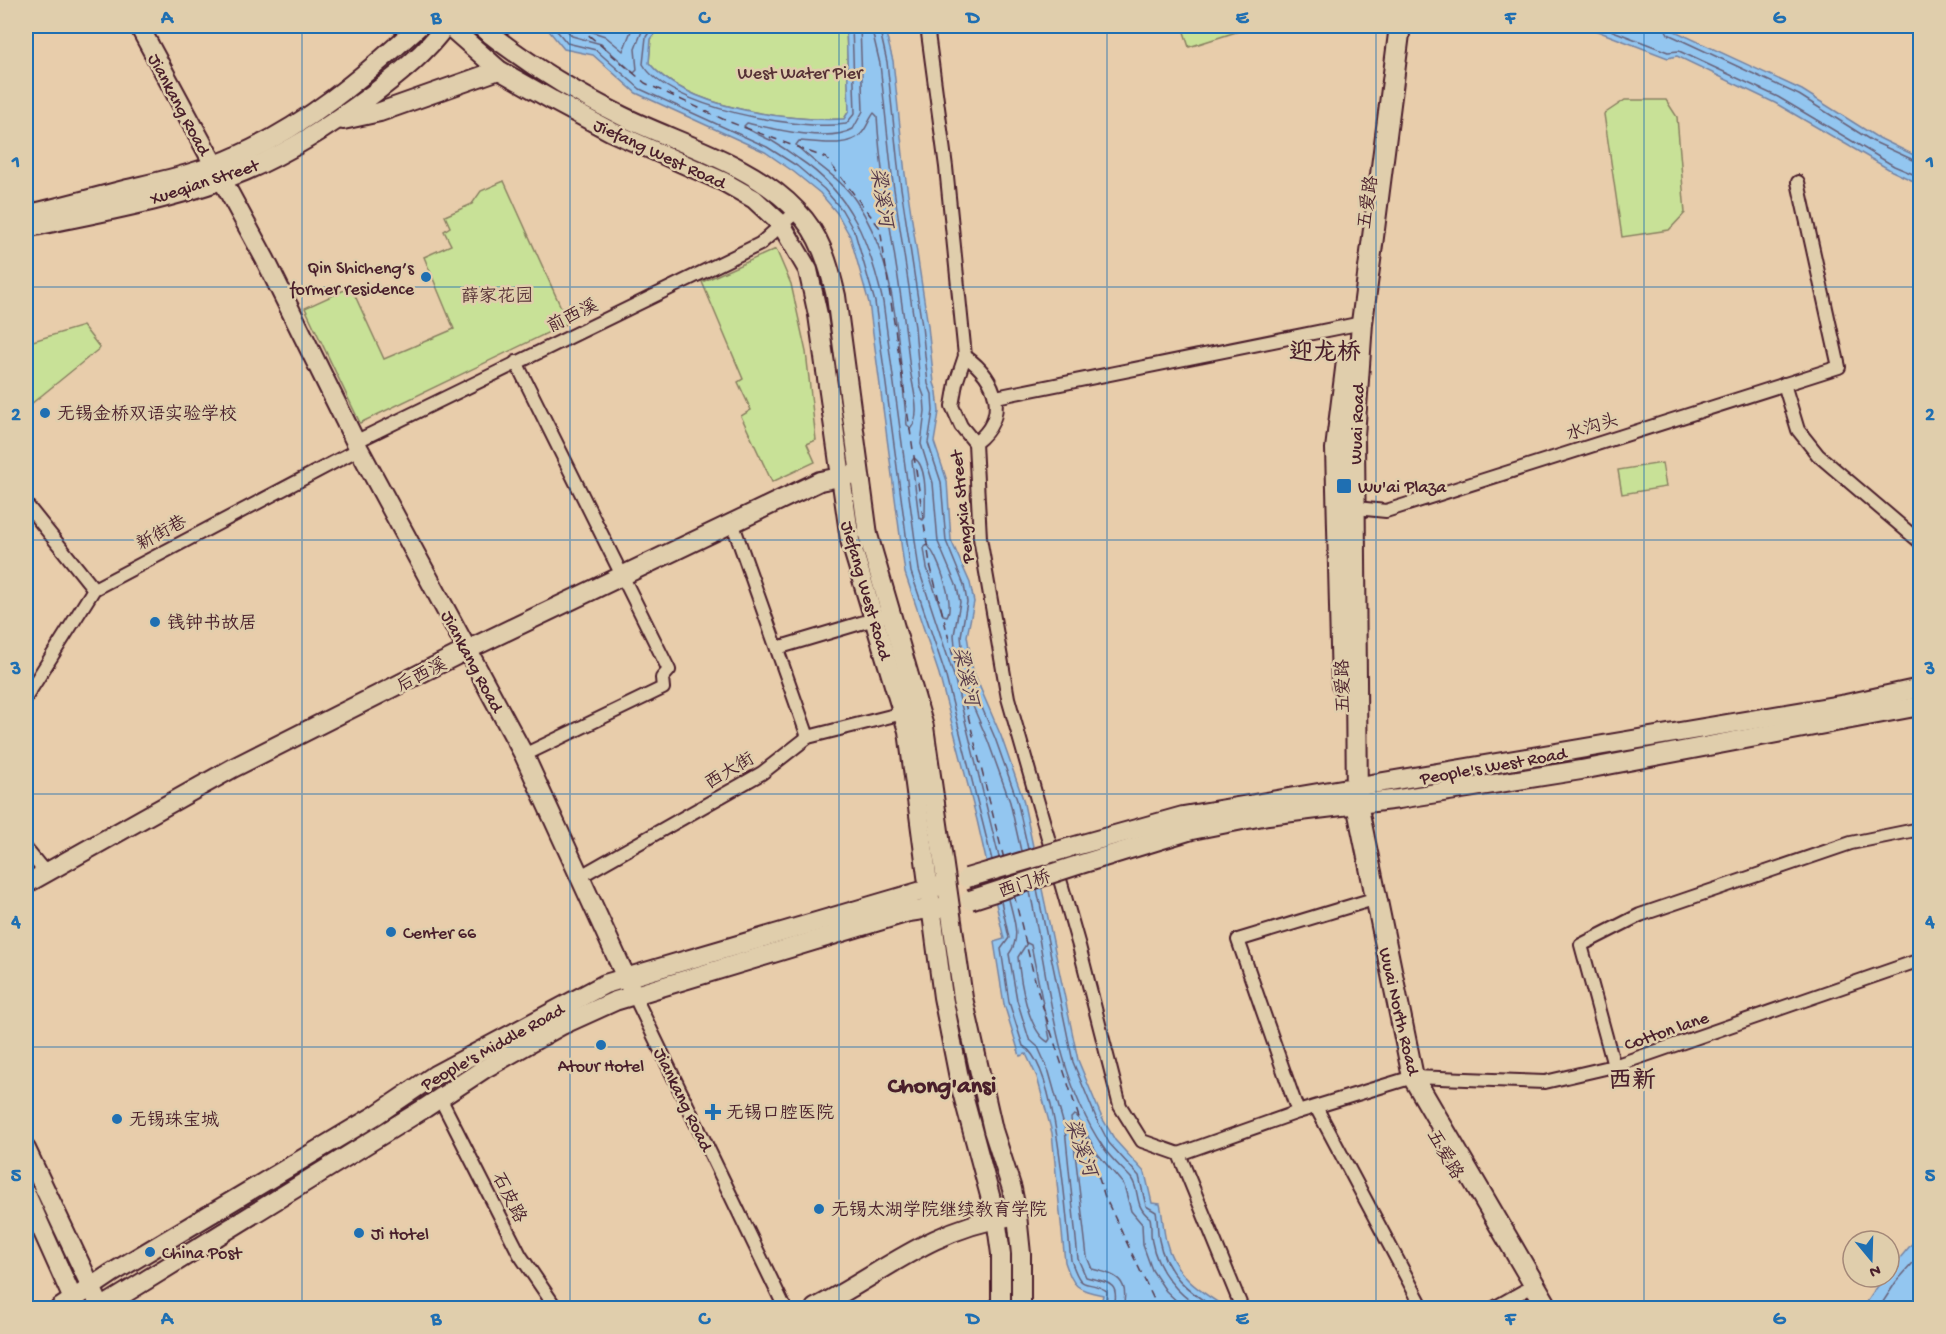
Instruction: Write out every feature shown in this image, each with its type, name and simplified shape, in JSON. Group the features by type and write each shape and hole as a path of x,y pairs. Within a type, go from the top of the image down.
{"main road":[{"name":"Jiankang Road","path":"139,26 265,259 357,446 524,755 634,995"},
{"name":"Xueqian Street","path":"26,228 117,208 217,172 237,157 292,128 367,73 419,26"},
{"name":"Xueqian Street","path":"26,215 182,176 244,171 299,144 338,121 393,80 447,26"},
{"name":"Jiefang West Road","path":"447,26 499,70 612,132 724,182 754,199 781,225 808,270 813,288 850,540 883,617 924,728 937,887"},
{"name":"Jiefang West Road","path":"480,26 516,55 621,115 765,184 797,211 816,236 829,266 852,404 868,535 908,731 940,907 993,1130 1012,1189 1017,1215 1021,1254 1021,1308"},
{"name":"五爱路","path":"1391,26 1356,324 1336,449 1351,797 1367,901 1408,1078 1534,1308"},
{"name":"Wuai Road","path":"1351,797 1356,508 1354,436 1356,324 1400,26"},
{"path":"338,121 380,112 499,70"},
{"name":"后西溪","path":"26,884 234,768 467,650 820,481 859,473"},
{"name":"People's West Road","path":"1078,865 1192,830 1351,797 1920,688"},
{"name":"People's West Road","path":"1068,848 1183,816 1581,770 1920,706"},
{"name":"Wuai North Road","path":"1351,797 1408,1078 1548,1308"},
{"name":"西门桥","path":"967,878 1068,848"},
{"name":"西门桥","path":"970,900 1078,865"},
{"name":"People's Middle Road","path":"70,1306 91,1287 376,1115 435,1075 605,984 967,878"},
{"name":"People's Middle Road","path":"101,1308 484,1069 562,1025 615,1000 909,912 970,900"},
{"name":"Jiefang West Road","path":"940,907 943,997 961,1088 996,1218 1001,1254 1001,1308"},
{"path":"26,1149 101,1308"},
{"path":"26,1194 70,1306"},
{"path":"815,1308 938,1237 974,1222 1017,1215"}],"street":[{"name":"Pengxia Street","path":"927,26 946,167 965,356 956,383 952,406 961,426 975,443 980,538 1008,698 1079,946 1120,1106 1142,1141 1179,1154"},
{"name":"水沟头","path":"1356,508 1386,511 1839,367 1798,182"},
{"name":"前西溪","path":"357,446 516,362 759,244 797,211"},
{"path":"996,397 1356,324"},
{"path":"965,356 983,371 992,383 996,397 992,422 984,436 975,443"},
{"path":"516,362 669,670 662,678 663,688 524,755"},
{"path":"1784,384 1798,430 1818,455 1920,542"},
{"name":"新街巷","path":"26,697 94,589 357,446"},
{"path":"26,504 94,589"},
{"path":"732,522 808,737"},
{"path":"777,648 883,617"},
{"name":"西大街","path":"579,877 762,773 808,737 903,713"},
{"path":"1614,1066 1581,945 1640,915 1839,847 1920,829"},
{"path":"26,849 45,872"},
{"path":"1298,1112 1238,940 1367,901"},
{"name":"Cotton lane","path":"1179,1154 1298,1112 1408,1078 1545,1082 1614,1066 1920,960"},
{"name":"Jiankang Road","path":"634,995 785,1308"},
{"name":"石皮路","path":"440,1098 520,1256 556,1308"},
{"path":"1316,1107 1423,1308"},
{"path":"1179,1154 1242,1308"},
{"path":"1494,1308 1524,1291"}],"green space":[{"name":"West Water Pier","path":"661,26 846,26 849,111 844,119 796,118 740,109 688,91 666,78 649,63 651,39"},
{"path":"1182,26 1255,26 1189,47"},
{"path":"1625,100 1666,100 1677,117 1685,213 1669,230 1622,237 1604,114"},
{"name":"薛家花园","path":"504,181 568,323 360,423 305,308 351,287 384,359 454,329 424,257 451,245 444,231 450,227 445,216 472,204 481,191"},
{"path":"776,249 791,284 806,352 816,440 807,444 815,462 772,482 741,416 751,410 738,382 743,379 702,282"},
{"path":"83,326 100,348 31,404 26,398 26,369 30,366 26,343"},
{"path":"1662,463 1666,487 1622,494 1618,470"}],"water":[{"name":"梁溪河","path":"545,26 661,26 651,39 649,63 666,78 687,91 740,109 768,114 796,118 844,119 849,111 846,26 884,26 893,61 905,174 937,392 939,412 934,442 947,481 951,540 970,583 974,602 967,636 973,671 1001,736 1023,799 1078,1060 1102,1118 1115,1140 1145,1173 1152,1203 1160,1204 1166,1241 1181,1273 1227,1308 1100,1308 1103,1295 1077,1286 1065,1262 1052,1133 1037,1077 1026,1054 1020,1056 1004,1004 994,942 1004,939 977,820 939,674 905,573 869,303 850,236 837,213 820,193 765,152 636,93 593,55 564,49"},
{"path":"1584,26 1664,26 1802,90 1875,136 1920,158 1920,184 1892,171 1775,103 1677,56 1668,58"},
{"path":"1920,1234 1920,1300 1915,1308 1863,1308 1876,1289 1901,1289 1901,1257"}],"ferry route":[{"path":"578,26 645,83 727,121 826,158 880,228 930,564 1004,859"},
{"path":"1014,895 1038,992 1105,1197 1158,1308"}],"place":[{"name":"Qin Shicheng’s former residence","path":"426,277"},
{"name":"无锡金桥双语实验学校","path":"45,413"},
{"name":"Wu'ai Plaza","path":"1344,486"},
{"name":"钱钟书故居","path":"155,622"},
{"name":"Center 66","path":"391,932"},
{"name":"Atour Hotel","path":"601,1045"},
{"name":"无锡口腔医院","path":"713,1112"},
{"name":"无锡珠宝城","path":"117,1119"},
{"name":"无锡太湖学院继续教育学院","path":"819,1209"},
{"name":"Ji Hotel","path":"359,1233"},
{"name":"China Post","path":"150,1252"}],"district":[{"name":"迎龙桥","path":"1325,351"},
{"name":"西新","path":"1632,1079"},
{"name":"Chong'ansi","path":"942,1084"}]}
